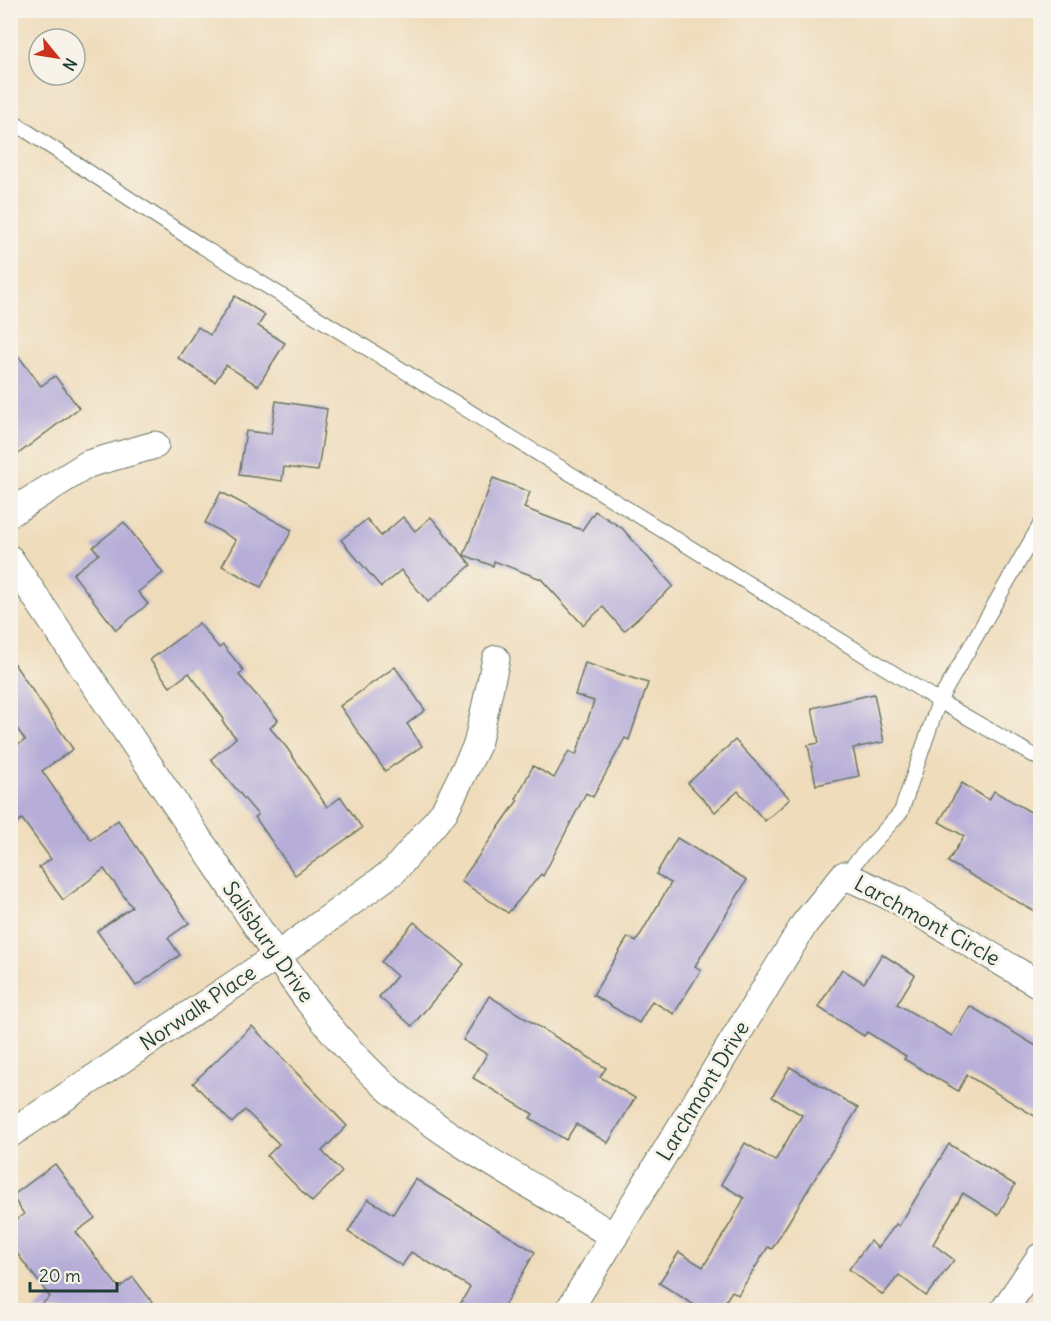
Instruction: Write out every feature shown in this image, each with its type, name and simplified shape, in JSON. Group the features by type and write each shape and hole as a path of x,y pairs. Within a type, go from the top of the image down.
{"street":[{"path":"10,513 88,464 155,445"},
{"name":"Salisbury Drive","path":"10,559 276,956 327,1026 389,1090 451,1137 614,1237"},
{"name":"Norwalk Place","path":"10,1134 276,956 394,871 444,812 477,744 496,659"},
{"name":"Larchmont Circle","path":"844,875 896,899 1041,985"},
{"name":"Larchmont Drive","path":"569,1311 805,923 844,875"},
{"path":"1004,1311 1041,1257"}],"lane":[{"path":"10,120 203,247 939,701 1041,759"},
{"path":"844,875 901,812 939,701 1041,525"}],"building":[{"path":"235,296 265,315 258,326 285,343 258,386 226,365 215,382 178,358 198,327 210,335"},
{"path":"10,345 41,386 55,376 79,408 10,460"},
{"path":"276,401 327,409 318,471 284,467 282,481 239,475 246,431 271,434"},
{"path":"493,478 530,492 524,508 582,530 595,511 622,528 673,586 624,631 603,607 583,625 541,579 494,561 493,566 464,555"},
{"path":"221,492 292,530 261,587 222,566 236,540 205,523"},
{"path":"403,517 415,531 431,517 471,565 428,602 401,570 381,587 341,540 367,519 381,536"},
{"path":"124,522 163,573 138,592 148,604 116,630 73,574 99,554 93,547"},
{"path":"199,623 219,648 223,645 244,671 239,675 278,720 270,728 287,748 327,807 341,797 362,828 295,875 255,817 258,815 211,759 236,738 222,721 224,719 189,673 170,687 150,660"},
{"path":"10,658 73,749 42,771 91,840 118,820 189,923 168,938 180,955 136,986 97,931 132,907 104,869 63,900 39,867 51,859 22,819 10,827 10,750 25,740 10,718"},
{"path":"585,663 648,683 629,740 625,738 593,797 586,793 543,876 541,874 508,913 461,881 518,800 516,799 533,766 554,778 569,751 576,755 594,701 575,695"},
{"path":"395,667 425,710 407,724 422,746 385,771 340,706"},
{"path":"874,694 884,742 853,748 859,776 816,785 808,745 819,743 812,708"},
{"path":"735,740 790,799 765,821 738,791 715,812 688,783"},
{"path":"962,783 989,800 994,791 1041,818 1041,915 948,862 964,836 939,822"},
{"path":"677,838 747,880 695,966 701,970 674,1014 652,1001 639,1023 593,995 628,937 636,942 671,883 656,874"},
{"path":"414,922 464,964 412,1026 379,997 397,976 381,962"},
{"path":"882,954 915,975 897,1004 952,1036 970,1006 1041,1049 1041,1120 967,1075 958,1091 904,1059 906,1056 867,1032 864,1036 818,1007 842,969 864,983"},
{"path":"489,996 606,1068 600,1077 635,1098 608,1143 576,1124 566,1140 530,1118 533,1114 473,1078 487,1054 463,1040"},
{"path":"252,1026 347,1126 322,1151 342,1172 312,1202 267,1156 279,1144 245,1110 232,1123 193,1083"},
{"path":"790,1067 858,1108 772,1249 768,1247 738,1295 732,1291 719,1311 704,1311 659,1283 679,1252 703,1267 730,1224 744,1198 721,1184 745,1143 775,1161 802,1115 772,1097"},
{"path":"949,1144 1015,1185 998,1215 963,1193 933,1244 954,1260 926,1296 899,1275 883,1295 849,1269 870,1241 878,1248 896,1224 899,1226"},
{"path":"55,1164 95,1218 76,1232 119,1288 133,1277 159,1311 33,1311 50,1297 10,1244 10,1224 24,1214 12,1196"},
{"path":"415,1179 535,1252 501,1311 456,1311 470,1287 411,1252 402,1266 348,1232 368,1199 393,1214"}]}
